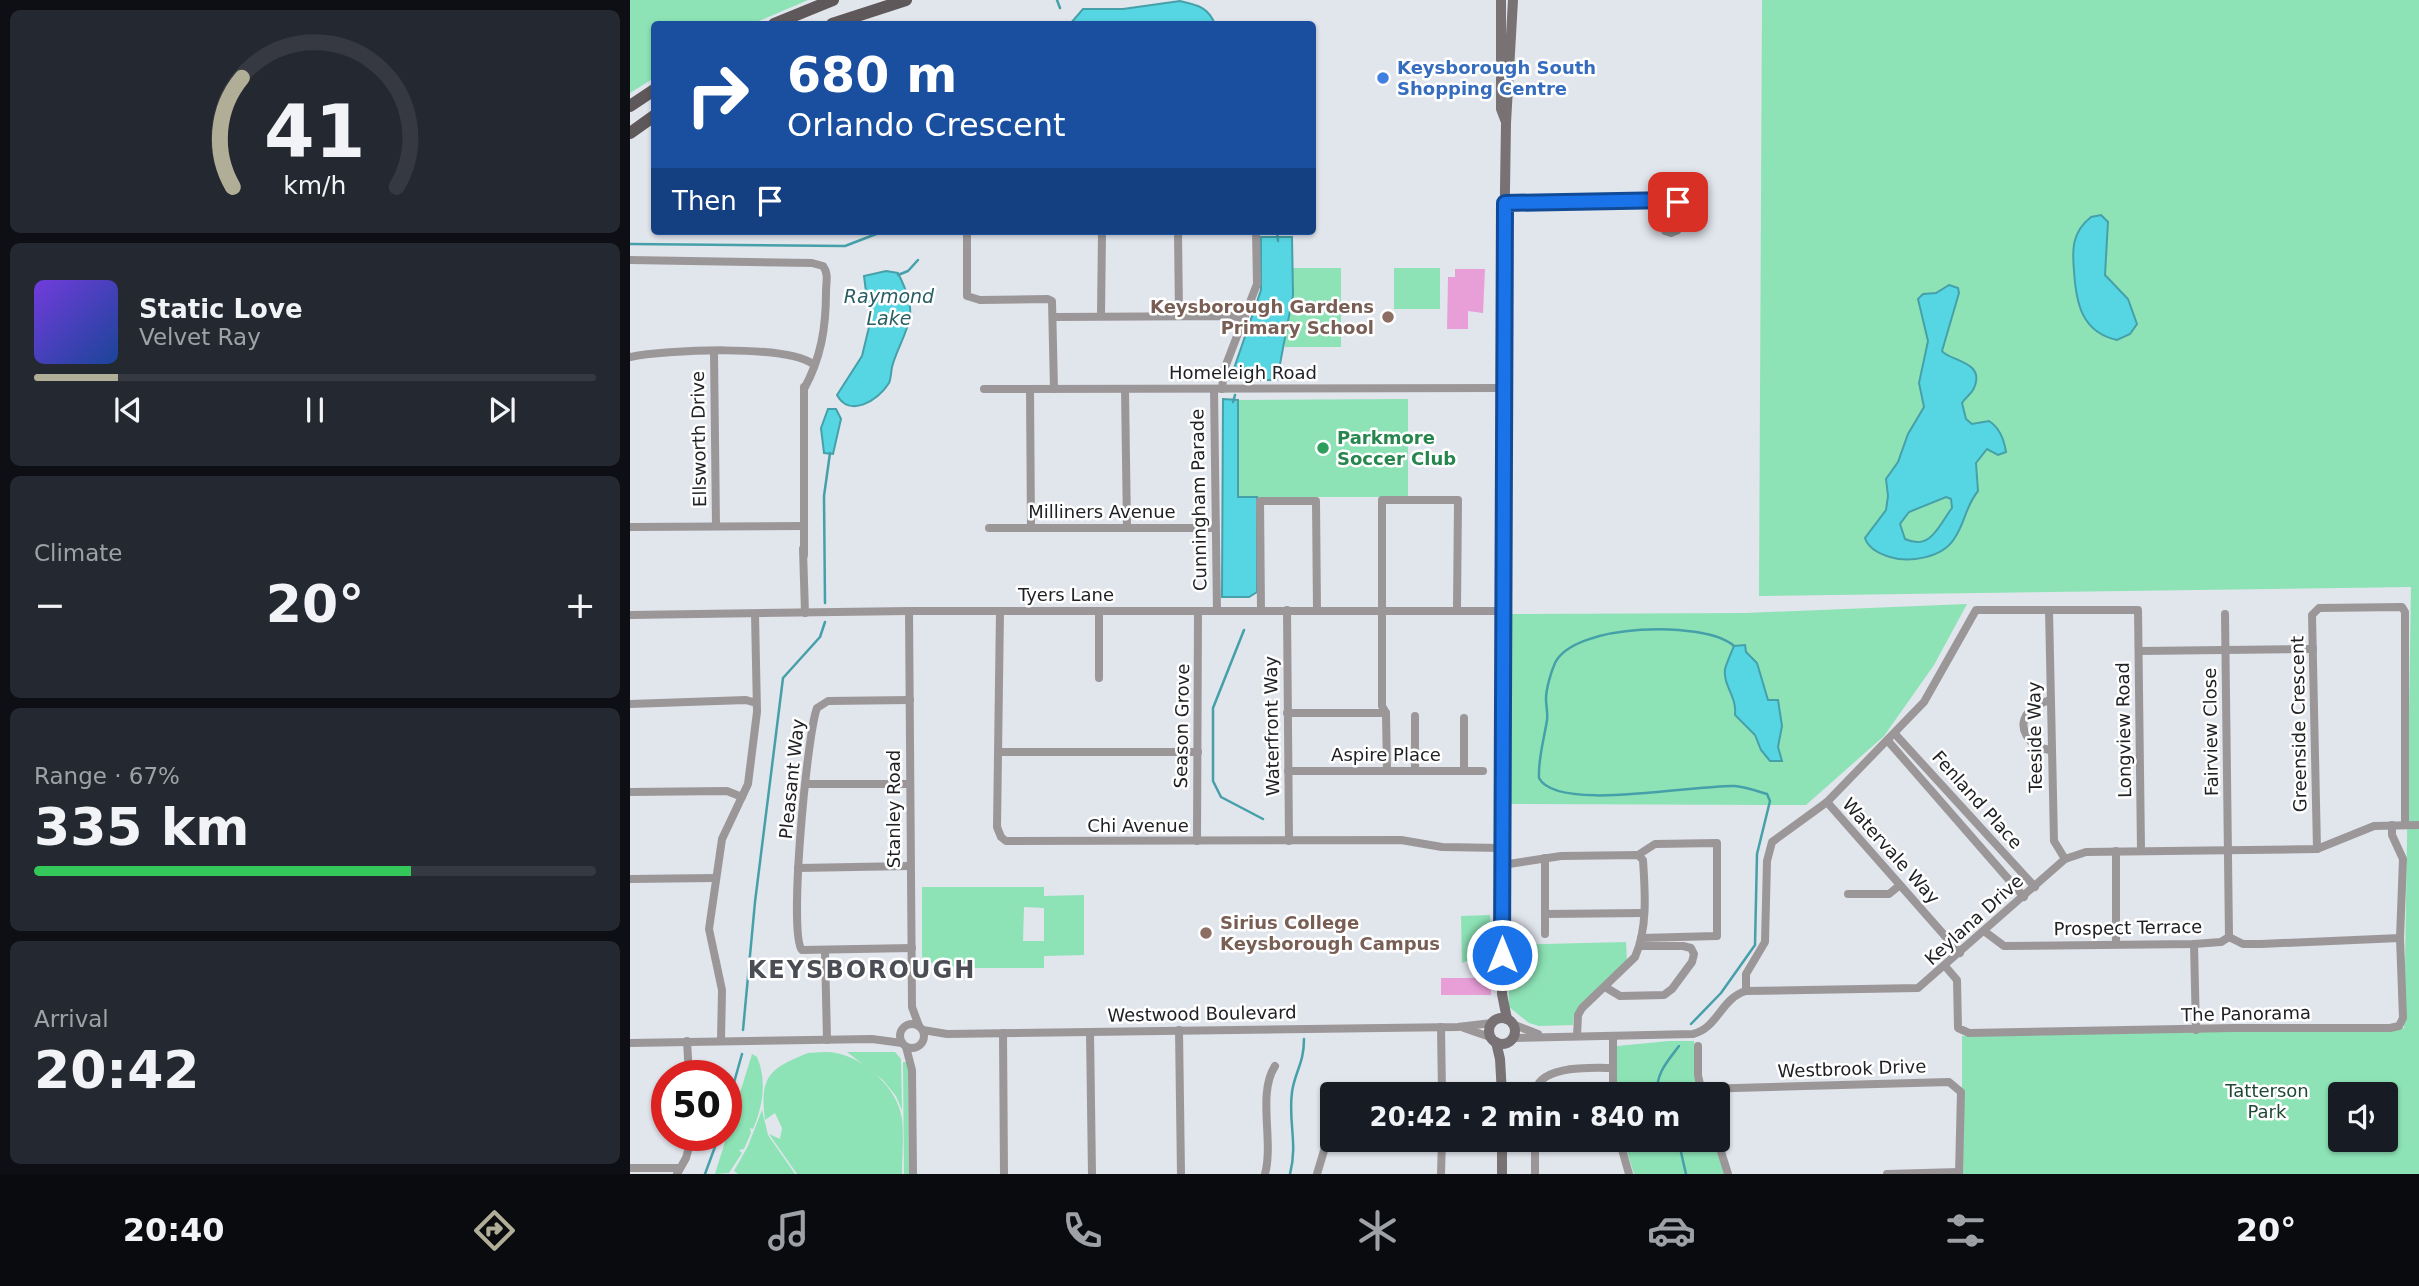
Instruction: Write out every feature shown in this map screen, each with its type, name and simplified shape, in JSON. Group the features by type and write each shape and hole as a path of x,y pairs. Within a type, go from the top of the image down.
{"main road":[{"path":"782,21 834,0"},
{"path":"841,21 906,0"},
{"path":"1501,0 1502,109 1506,123"},
{"path":"1502,1080 1493,1040 1501,1022 1502,994 1502,388 1506,123 1514,0"},
{"path":"630,106 651,92"},
{"path":"630,133 651,118"},
{"path":"1501,1022 1515,1031 1502,1080"},
{"path":"1493,1040 1511,1040"},
{"path":"1502,1152 1502,1174"}],"street":[{"path":"1505,203 1650,201 1678,202 1678,230 1665,232 1662,209 1650,201"},
{"path":"967,235 967,296 979,300 1052,301 1054,389"},
{"path":"1101,235 1101,316"},
{"path":"1178,235 1179,315"},
{"name":"Cunningham Parade","path":"1216,611 1218,389 1257,284 1256,235"},
{"path":"630,260 806,264 818,269 825,284 826,328 819,355 811,363 804,389 804,505 801,525 805,613"},
{"path":"1054,317 1179,315 1245,318"},
{"name":"Ellsworth Drive","path":"714,352 716,526"},
{"path":"630,355 777,352 811,363"},
{"name":"Homeleigh Road","path":"984,389 1502,388"},
{"path":"1030,389 1031,528"},
{"path":"1125,389 1126,528"},
{"path":"1387,771 1386,713 1382,706 1382,500 1458,500 1457,609"},
{"path":"1261,610 1260,501 1316,501 1317,610"},
{"path":"630,525 801,525"},
{"name":"Milliners Avenue","path":"989,528 1215,528"},
{"name":"Greenside Crescent","path":"2317,849 2312,615 2319,608 2402,607 2405,612 2405,825"},
{"name":"Waterfront Way","path":"1287,610 1289,841"},
{"path":"1511,1040 1700,1033 1729,998 1746,991 1746,974 1765,942 1767,860 1772,842 1827,802 1924,702 1976,610 2049,610"},
{"name":"Longview Road","path":"2049,610 2138,610 2141,850"},
{"name":"Teeside Way","path":"2049,610 2054,841 2065,859"},
{"name":"Tyers Lane","path":"630,615 909,611 1502,611"},
{"name":"Stanley Road","path":"904,1045 904,1028 912,1007 909,611"},
{"name":"Chi Avenue","path":"1000,611 997,827 1006,841 1401,840 1441,847 1502,848"},
{"path":"1098,611 1099,678"},
{"name":"Season Grove","path":"1197,841 1198,611"},
{"path":"720,1041 722,990 709,937 722,839 748,784 755,723 755,614"},
{"name":"Fairview Close","path":"2225,614 2229,937"},
{"path":"2139,651 2313,649"},
{"name":"Pleasant Way","path":"825,951 800,948 796,935 795,898 814,713 821,703 910,700"},
{"path":"2050,700 2031,710 2024,721 2023,731 2036,747 2050,750"},
{"path":"630,704 753,703"},
{"path":"1287,713 1386,713"},
{"path":"1415,716 1415,771"},
{"path":"1464,719 1464,771"},
{"name":"Fenland Place","path":"1895,734 2035,887"},
{"name":"Fenland Place","path":"1888,741 2024,897"},
{"path":"999,752 1198,752"},
{"name":"Aspire Place","path":"1288,771 1483,772"},
{"path":"807,784 909,784"},
{"path":"630,792 727,791 742,797"},
{"name":"Watervale Way","path":"1827,802 1960,953"},
{"name":"The Panorama","path":"1945,966 1957,980 1958,1028 1969,1033 2399,1026 2403,1017 2400,938 2403,859 2392,835 2392,825"},
{"path":"2065,859 2086,852 2317,849 2374,826 2419,825"},
{"path":"1502,865 1545,858 1638,855 1655,844 1717,843 1717,936 1641,942"},
{"path":"2116,851 2116,944"},
{"path":"1577,1036 1581,1008 1635,957 1641,942 1644,913 1643,860 1638,855"},
{"path":"1545,858 1545,934"},
{"name":"Keylana Drive","path":"1746,991 1918,988 2065,859"},
{"path":"798,867 909,866"},
{"path":"630,878 715,878"},
{"path":"1848,894 1889,894 1900,885"},
{"path":"1546,914 1644,913"},
{"name":"Prospect Terrace","path":"1984,931 2004,946 2194,944 2221,942 2229,937 2243,944 2400,938"},
{"path":"1605,987 1620,996 1664,995 1672,989 1692,962 1694,954 1691,948 1641,942"},
{"path":"2194,944 2196,1030"},
{"path":"827,1040 825,951 912,948"},
{"name":"Stanley Road","path":"912,1007 921,1028"},
{"path":"1501,1022 1555,1037"},
{"name":"Westwood Boulevard","path":"904,1028 921,1028 947,1034 1458,1027 1501,1022"},
{"path":"1441,1027 1441,1082"},
{"name":"Westwood Boulevard","path":"1458,1027 1493,1040"},
{"path":"872,1039 904,1028"},
{"path":"912,1070 922,1044 921,1028"},
{"path":"1179,1030 1181,1174"},
{"path":"1090,1032 1092,1174"},
{"path":"1003,1033 1004,1174"},
{"name":"Westwood Boulevard","path":"904,1045 922,1044 947,1034"},
{"path":"1613,1036 1613,1082"},
{"path":"630,1043 872,1039 904,1045 912,1070 913,1174"},
{"path":"687,1041 688,1060"},
{"path":"1698,1046 1700,1082"},
{"path":"1265,1174 1268,1156 1268,1086 1275,1066"},
{"path":"1542,1082 1561,1070 1574,1067 1613,1068"},
{"name":"Westbrook Drive","path":"1730,1090 1949,1082 1961,1092 1959,1173"},
{"path":"630,1168 677,1171 688,1151"},
{"path":"1317,1174 1324,1152"},
{"path":"1441,1174 1442,1152"},
{"path":"1535,1152 1535,1174"},
{"path":"1623,1152 1629,1174"},
{"path":"1721,1152 1728,1174"},
{"path":"1887,1174 1959,1173"}],"green space":[{"path":"630,0 808,0 759,21 651,21 651,80 630,93"},
{"name":"Tatterson Park","path":"1762,0 2419,0 2419,1174 1962,1174 1962,1036 2404,1028 2411,587 1759,596"},
{"path":"1285,268 1341,268 1341,347 1285,347"},
{"path":"1394,268 1440,268 1440,309 1394,309"},
{"name":"Parkmore Soccer Club","path":"1408,399 1408,497 1238,497 1238,400"},
{"path":"1967,604 1934,665 1884,736 1806,805 1509,804 1511,614 1746,613"},
{"path":"922,887 1044,887 1044,896 1084,895 1084,955 1044,956 1044,968 961,968 922,961","holes":["1024,907 1044,908 1044,941 1023,941"]},
{"path":"1490,915 1491,952 1462,963 1461,916"},
{"path":"1626,942 1627,961 1574,1014 1573,1025 1539,1026 1529,1023 1509,1007 1508,945"},
{"path":"1694,1041 1696,1082 1617,1082 1617,1046"},
{"path":"833,1052 847,1056 868,1068 887,1086 899,1107 902,1119 902,1174 797,1174 769,1134 780,1139 782,1128 775,1113 765,1120 764,1093 770,1075 785,1063 808,1053"},
{"path":"847,1052 895,1052 901,1059 902,1110 896,1096 883,1080"},
{"path":"752,1054 757,1057 760,1066 762,1093 753,1129 750,1128 751,1133 742,1149 742,1086"},
{"path":"903,1062 908,1062 909,1174 904,1174"},
{"path":"762,1110 768,1135 795,1174 738,1174 734,1171 748,1146"},
{"path":"722,1151 742,1153 729,1173 715,1174"},
{"path":"1627,1152 1717,1152 1724,1174 1634,1174"}],"water":[{"path":"1180,1 1202,8 1213,21 1073,21 1083,9 1123,9"},
{"path":"2101,215 2108,222 2105,275 2128,299 2137,324 2130,334 2117,340 2105,336 2088,323 2079,304 2075,283 2073,255 2077,235 2091,217"},
{"path":"1261,237 1292,237 1293,295 1277,380 1230,380 1261,290"},
{"name":"Raymond Lake","path":"886,271 898,273 903,283 910,305 909,322 894,361 889,383 884,390 871,401 856,406 849,405 842,402 837,395 862,356 870,323 864,276"},
{"path":"1949,285 1958,288 1959,293 1942,351 1966,363 1975,373 1973,390 1962,403 1966,419 1972,424 1989,421 1993,424 2001,434 2006,452 1998,455 1987,449 1976,463 1978,491 1958,533 1949,545 1933,555 1898,559 1875,550 1865,538 1886,510 1886,479 1898,462 1908,434 1924,407 1919,383 1928,341 1918,299 1923,294 1936,293","holes":["1946,497 1951,499 1952,508 1928,539 1921,542 1905,539 1900,524 1909,512"]},
{"path":"1223,399 1238,400 1238,497 1257,497 1257,592 1249,597 1222,597"},
{"path":"828,409 836,409 841,419 833,454 824,453 821,428"},
{"path":"1745,645 1746,652 1757,663 1768,700 1778,700 1782,726 1778,747 1782,761 1770,761 1761,750 1755,735 1735,715 1725,669 1734,646"}],"building":[{"path":"1455,269 1485,269 1483,313 1468,311 1468,329 1447,329 1448,277 1455,277"},
{"path":"1441,978 1491,978 1491,995 1441,995"}],"waterway":[{"path":"1057,0 1060,8"},
{"path":"630,244 845,246 874,235"},
{"path":"1277,235 1278,241"},
{"path":"898,275 908,271 918,260"},
{"path":"1233,402 1235,395"},
{"path":"825,603 824,496 830,453"},
{"path":"743,1030 755,902 783,678 820,637 825,622"},
{"path":"1691,1024 1721,993 1755,945 1757,854 1770,801 1767,794 1735,786 1599,795 1572,794 1551,788 1539,778 1547,717 1546,695 1555,663 1567,650 1587,640 1612,633 1670,629 1719,638 1734,646"},
{"path":"1244,630 1213,708 1213,781 1221,797 1263,819"},
{"path":"1290,1174 1293,1153 1292,1092 1303,1055 1304,1039"},
{"path":"1658,1082 1660,1074 1679,1046"},
{"path":"740,1060 742,1054"},
{"path":"705,1174 713,1151"},
{"path":"1681,1152 1686,1174"}],"place":[{"name":"Keysborough South Shopping Centre","path":"1383,78"},
{"name":"Keysborough Gardens Primary School","path":"1388,317"},
{"name":"Parkmore Soccer Club","path":"1323,448"},
{"name":"Sirius College Keysborough Campus","path":"1206,933"}],"district":[{"name":"KEYSBOROUGH","path":"862,970"}],"route":[{"path":"1502,955 1502,388 1505,203 1678,202"}]}
